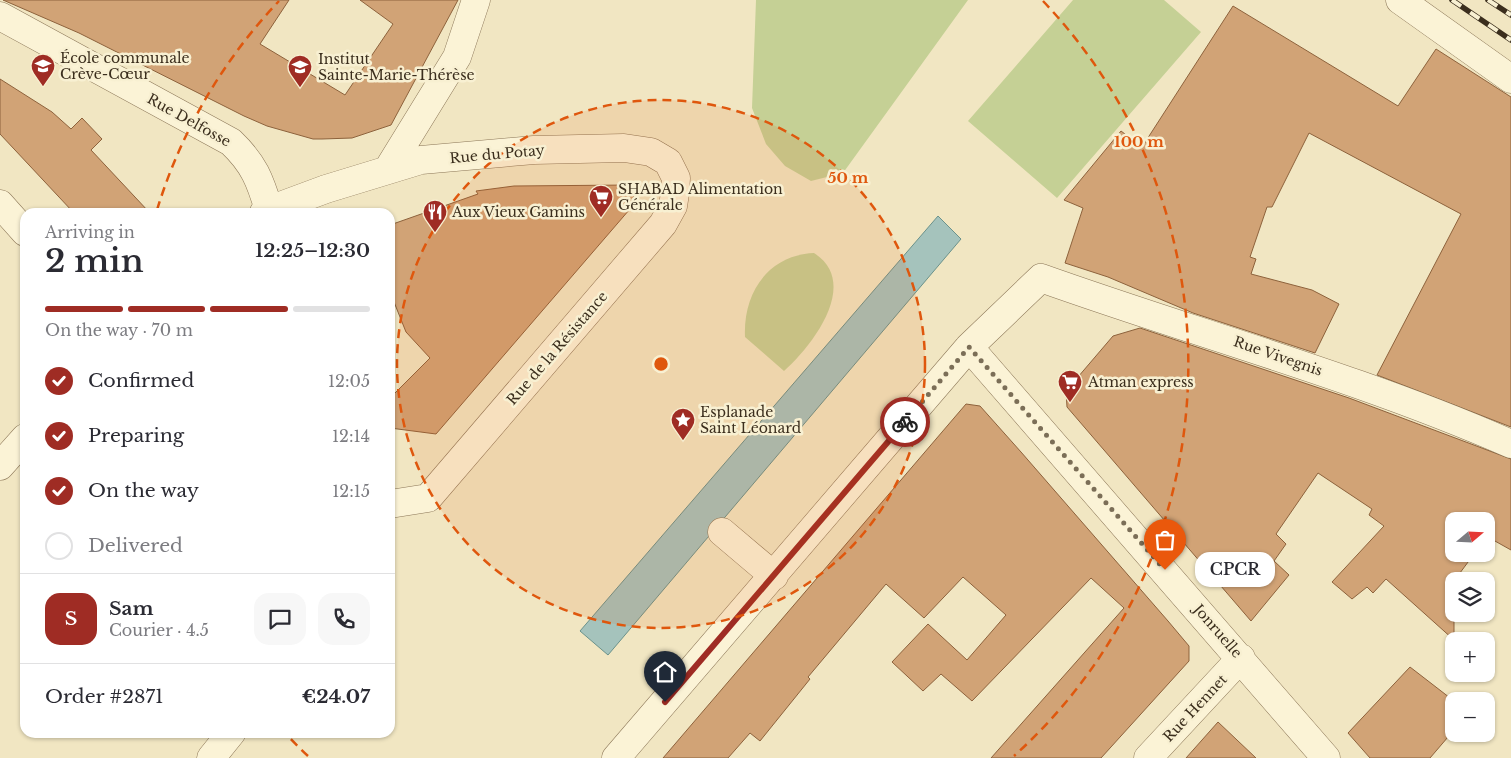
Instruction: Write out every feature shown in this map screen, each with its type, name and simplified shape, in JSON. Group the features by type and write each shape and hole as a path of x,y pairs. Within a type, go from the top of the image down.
{"street":[{"path":"388,169 457,58 476,0"},
{"path":"1400,0 1511,79"},
{"name":"Rue Delfosse","path":"0,16 232,142 246,157 259,176 265,208"},
{"name":"Rue du Potay","path":"275,208 388,169 421,160 534,150 624,148 651,152 668,162 676,178 673,206 663,224"},
{"path":"0,204 20,226"},
{"name":"Rue de la Résistance","path":"395,503 428,498 663,224"},
{"name":"Rue Vivegnis","path":"969,347 1042,278 1363,384 1511,444"},
{"path":"616,758 969,347"},
{"name":"Jonruelle","path":"969,347 1326,758"},
{"path":"0,466 20,444"},
{"path":"722,532 774,576"},
{"name":"Rue Hennet","path":"1148,758 1241,658"},
{"path":"211,758 227,738"}],"green space":[{"path":"756,0 968,0 843,173 811,181 785,166 766,144 752,108"},
{"path":"1073,0 1164,0 1201,32 1057,198 968,121"},
{"path":"814,253 827,266 833,281 833,297 818,331 784,371 745,337 748,306 761,279 771,269 798,255"}],"water":[{"path":"938,216 961,239 608,655 580,631"}],"building":[{"name":"Institut Sainte-Marie-Thérèse","path":"3,0 289,0 260,44 345,95 393,24 360,0 458,0 391,125 352,138 313,139 267,126 244,116 79,33"},
{"path":"1233,6 1398,106 1436,49 1511,97 1511,427 1377,375 1461,214 1309,133 1272,207 1267,207 1250,257 1256,259 1251,274 1312,290 1339,304 1315,353 1193,313 1108,277 1065,263 1083,208 1064,200 1121,131 1142,147"},
{"path":"0,79 52,112 71,129 82,118 102,139 91,150 145,208 69,208 0,134"},
{"path":"629,185 636,202 436,434 395,429 395,393 430,358 406,332 395,304 395,223 478,194 476,191 514,186"},
{"path":"1140,328 1349,398 1511,459 1511,550 1495,541 1495,512 1445,512 1445,562 1468,562 1461,572 1445,572 1445,622 1454,622 1454,632 1445,632 1386,579 1373,593 1367,587 1352,599 1332,582 1384,526 1369,515 1372,509 1318,473 1276,534 1286,544 1274,561 1289,575 1251,621 1067,407 1066,391 1113,336"},
{"path":"966,404 980,406 1168,621 1189,646 1189,661 1101,758 991,758 1124,608 1091,578 972,701 941,674 923,691 892,662 928,624 967,660 1006,615 963,577 924,618 886,584 808,677 810,679 760,741 750,733 728,758 663,758"},
{"path":"1410,667 1445,694 1445,740 1430,758 1370,758 1348,733"},
{"path":"1218,722 1256,758 1186,758"}],"railway":[{"path":"1452,0 1511,40"},
{"path":"1488,0 1511,15"}],"way so far":[{"path":"905,422 969,347 1165,570"}],"place":[{"name":"École communale Crève-Cœur","path":"43,87"},
{"name":"Institut Sainte-Marie-Thérèse","path":"300,88"},
{"name":"SHABAD Alimentation Générale","path":"601,218"},
{"name":"Aux Vieux Gamins","path":"435,233"},
{"name":"Atman express","path":"1070,403"},
{"name":"Esplanade Saint Léonard","path":"683,441"},
{"name":"CPCR","path":"1165,570"}],"route":[{"path":"665,702 905,422"}]}
